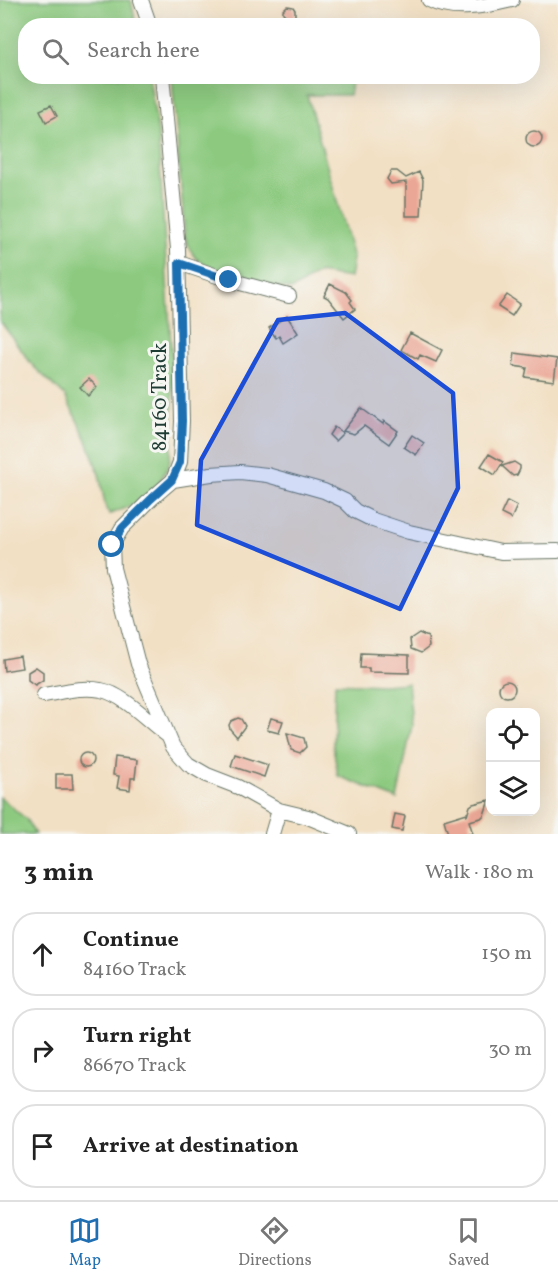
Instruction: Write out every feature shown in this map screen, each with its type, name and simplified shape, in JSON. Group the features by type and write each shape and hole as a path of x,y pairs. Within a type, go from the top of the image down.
{"street":[{"path":"141,0 147,18"},
{"path":"429,0 447,6 464,7 491,5 512,0"},
{"name":"84160 Track","path":"163,84 179,263 182,421 180,462 172,480 122,528 112,545 113,568 138,664 173,747 188,764 207,775 238,787 279,810 308,817 349,834"},
{"path":"179,263 229,280 289,296"},
{"path":"172,480 240,472 267,475 324,491 345,501 355,511 373,520 409,532 501,552 558,551"},
{"path":"44,695 75,690 100,690 122,698 168,736"},
{"path":"272,834 279,810"}],"highlighted area":[{"path":"345,313 453,393 458,488 400,609 197,525 201,460 278,320"}],"green space":[{"path":"0,0 131,0 135,18 18,18 18,84 150,84 158,133 173,378 172,443 169,465 158,484 135,504 110,514 106,509 99,474 87,440 65,396 33,366 0,321"},
{"path":"173,84 352,84 349,95 307,95 353,258 350,278 318,273 292,290 240,278 214,269 195,257 185,236"},
{"path":"335,683 383,685 408,683 412,725 397,799 338,776 333,746"},
{"path":"0,797 26,819 35,834 0,834"}],"building":[{"path":"287,6 293,7 295,18 289,18 283,10"},
{"path":"51,105 57,116 46,122 40,110"},
{"path":"534,131 540,133 542,139 540,145 534,147 528,145 526,139 528,133"},
{"path":"391,171 397,171 406,178 419,172 423,180 421,216 406,216 406,182 391,184 387,179"},
{"path":"330,284 346,292 352,300 350,302 355,309 344,318 324,296"},
{"path":"507,295 520,304 512,316 498,307"},
{"path":"287,316 298,333 283,343 279,336 276,338 269,328"},
{"path":"410,333 442,350 436,362 420,355 418,359 401,350"},
{"path":"515,353 557,359 554,381 525,377 527,368 513,366"},
{"path":"89,379 97,387 88,396 80,387"},
{"path":"361,408 383,424 384,421 398,431 389,444 364,426 354,434 343,431"},
{"path":"334,427 343,433 335,441 329,435"},
{"path":"412,435 424,443 416,455 404,447"},
{"path":"489,454 503,462 495,475 481,466"},
{"path":"514,462 520,466 520,469 517,475 513,476 502,466"},
{"path":"507,501 517,506 511,519 501,514"},
{"path":"419,633 428,637 429,647 421,653 411,649 410,639"},
{"path":"361,653 409,655 409,673 369,672 369,668 360,668"},
{"path":"20,656 22,668 4,671 3,659"},
{"path":"36,667 43,672 43,680 35,685 28,680 28,672"},
{"path":"504,681 510,681 515,689 513,695 504,697 499,692 499,686"},
{"path":"238,718 245,726 237,737 229,725 231,721"},
{"path":"271,718 283,721 279,733 267,730"},
{"path":"287,733 304,738 306,747 300,753 291,750"},
{"path":"83,753 89,753 93,760 89,767 83,767 79,763 79,757"},
{"path":"235,754 268,765 264,777 231,766"},
{"path":"115,757 137,760 135,778 131,778 130,790 117,788 119,776 113,775"},
{"path":"56,774 72,774 73,789 56,789"},
{"path":"486,801 484,815 469,821 473,834 448,834 444,820 467,813 467,816 473,804"},
{"path":"395,814 405,816 402,831 392,829"}],"route":[{"path":"112,545 122,528 172,480 180,462 182,421 179,263 229,280"}]}
